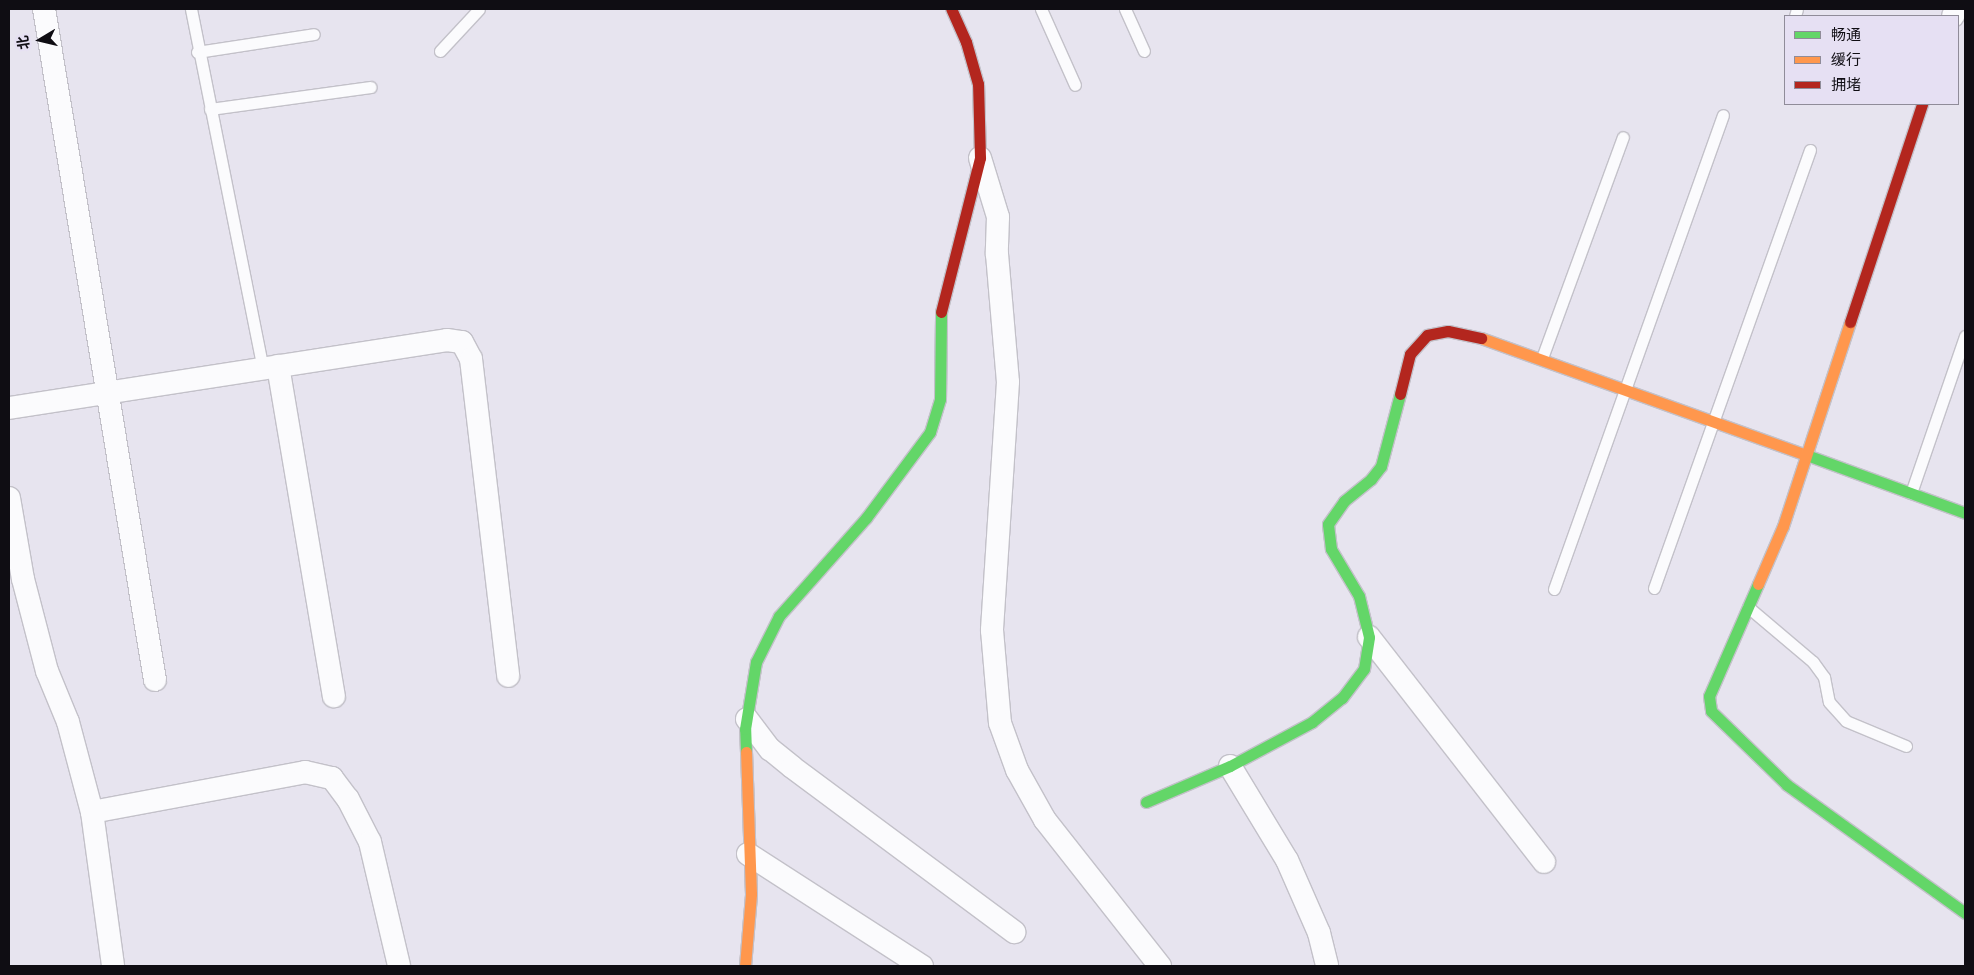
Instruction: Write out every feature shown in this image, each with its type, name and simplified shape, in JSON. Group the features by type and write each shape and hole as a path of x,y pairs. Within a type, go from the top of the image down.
{"street":[{"path":"44,9 155,680"},
{"path":"951,9 966,42 978,84 980,158 998,218 997,254 1008,382 992,630 1000,723 1017,770 1046,820 1160,966"},
{"path":"1922,105 1783,526 1709,696 1711,711 1787,785 1965,913"},
{"path":"745,966 751,894 748,854 747,719 756,662 779,616 866,518 930,432 940,399 939,321 980,158"},
{"path":"1146,802 1230,766 1312,722 1342,698 1364,669 1369,637 1359,596 1331,549 1328,524 1344,501 1371,479 1381,466 1410,354 1427,335 1448,331 1488,339 1806,453 1965,513"},
{"path":"9,408 447,340 462,342 472,359 508,676"},
{"path":"271,368 334,696"},
{"path":"9,498 24,580 46,671 68,722 92,812 113,966"},
{"path":"1369,637 1544,862"},
{"path":"747,719 770,749 792,767 1014,932"},
{"path":"1230,766 1287,860 1319,934 1327,966"},
{"path":"92,812 305,772 332,778 348,799 370,842 399,966"},
{"path":"748,854 922,966"}],"lane":[{"path":"191,9 197,52 271,368"},
{"path":"440,51 479,9"},
{"path":"1041,9 1075,85"},
{"path":"1125,9 1144,51"},
{"path":"197,52 314,34"},
{"path":"210,109 370,87"},
{"path":"1554,589 1627,389 1723,115"},
{"path":"1542,358 1623,137"},
{"path":"1654,588 1712,419 1810,150"},
{"path":"1911,493 1965,336"},
{"path":"1748,607 1813,662 1824,677 1829,702 1846,720 1906,746"}],"traffic: fast":[{"path":"746,752 745,729 756,662 779,616 866,518 930,432 940,399 941,312"},
{"path":"1146,802 1230,766 1312,722 1342,698 1364,669 1369,637 1359,596 1331,549 1328,524 1344,501 1371,479 1381,466 1400,394"},
{"path":"1804,454 1965,513"},
{"path":"1758,584 1709,696 1711,711 1787,785 1965,913"}],"traffic: slow":[{"path":"1758,584 1783,526 1850,322"},
{"path":"1481,338 1804,454"},
{"path":"745,966 751,894 746,752"}],"traffic: jam":[{"path":"941,312 980,158 978,84 966,42 951,9"},
{"path":"1850,322 1922,105"},
{"path":"1400,394 1410,354 1427,335 1448,331 1481,338"}]}
